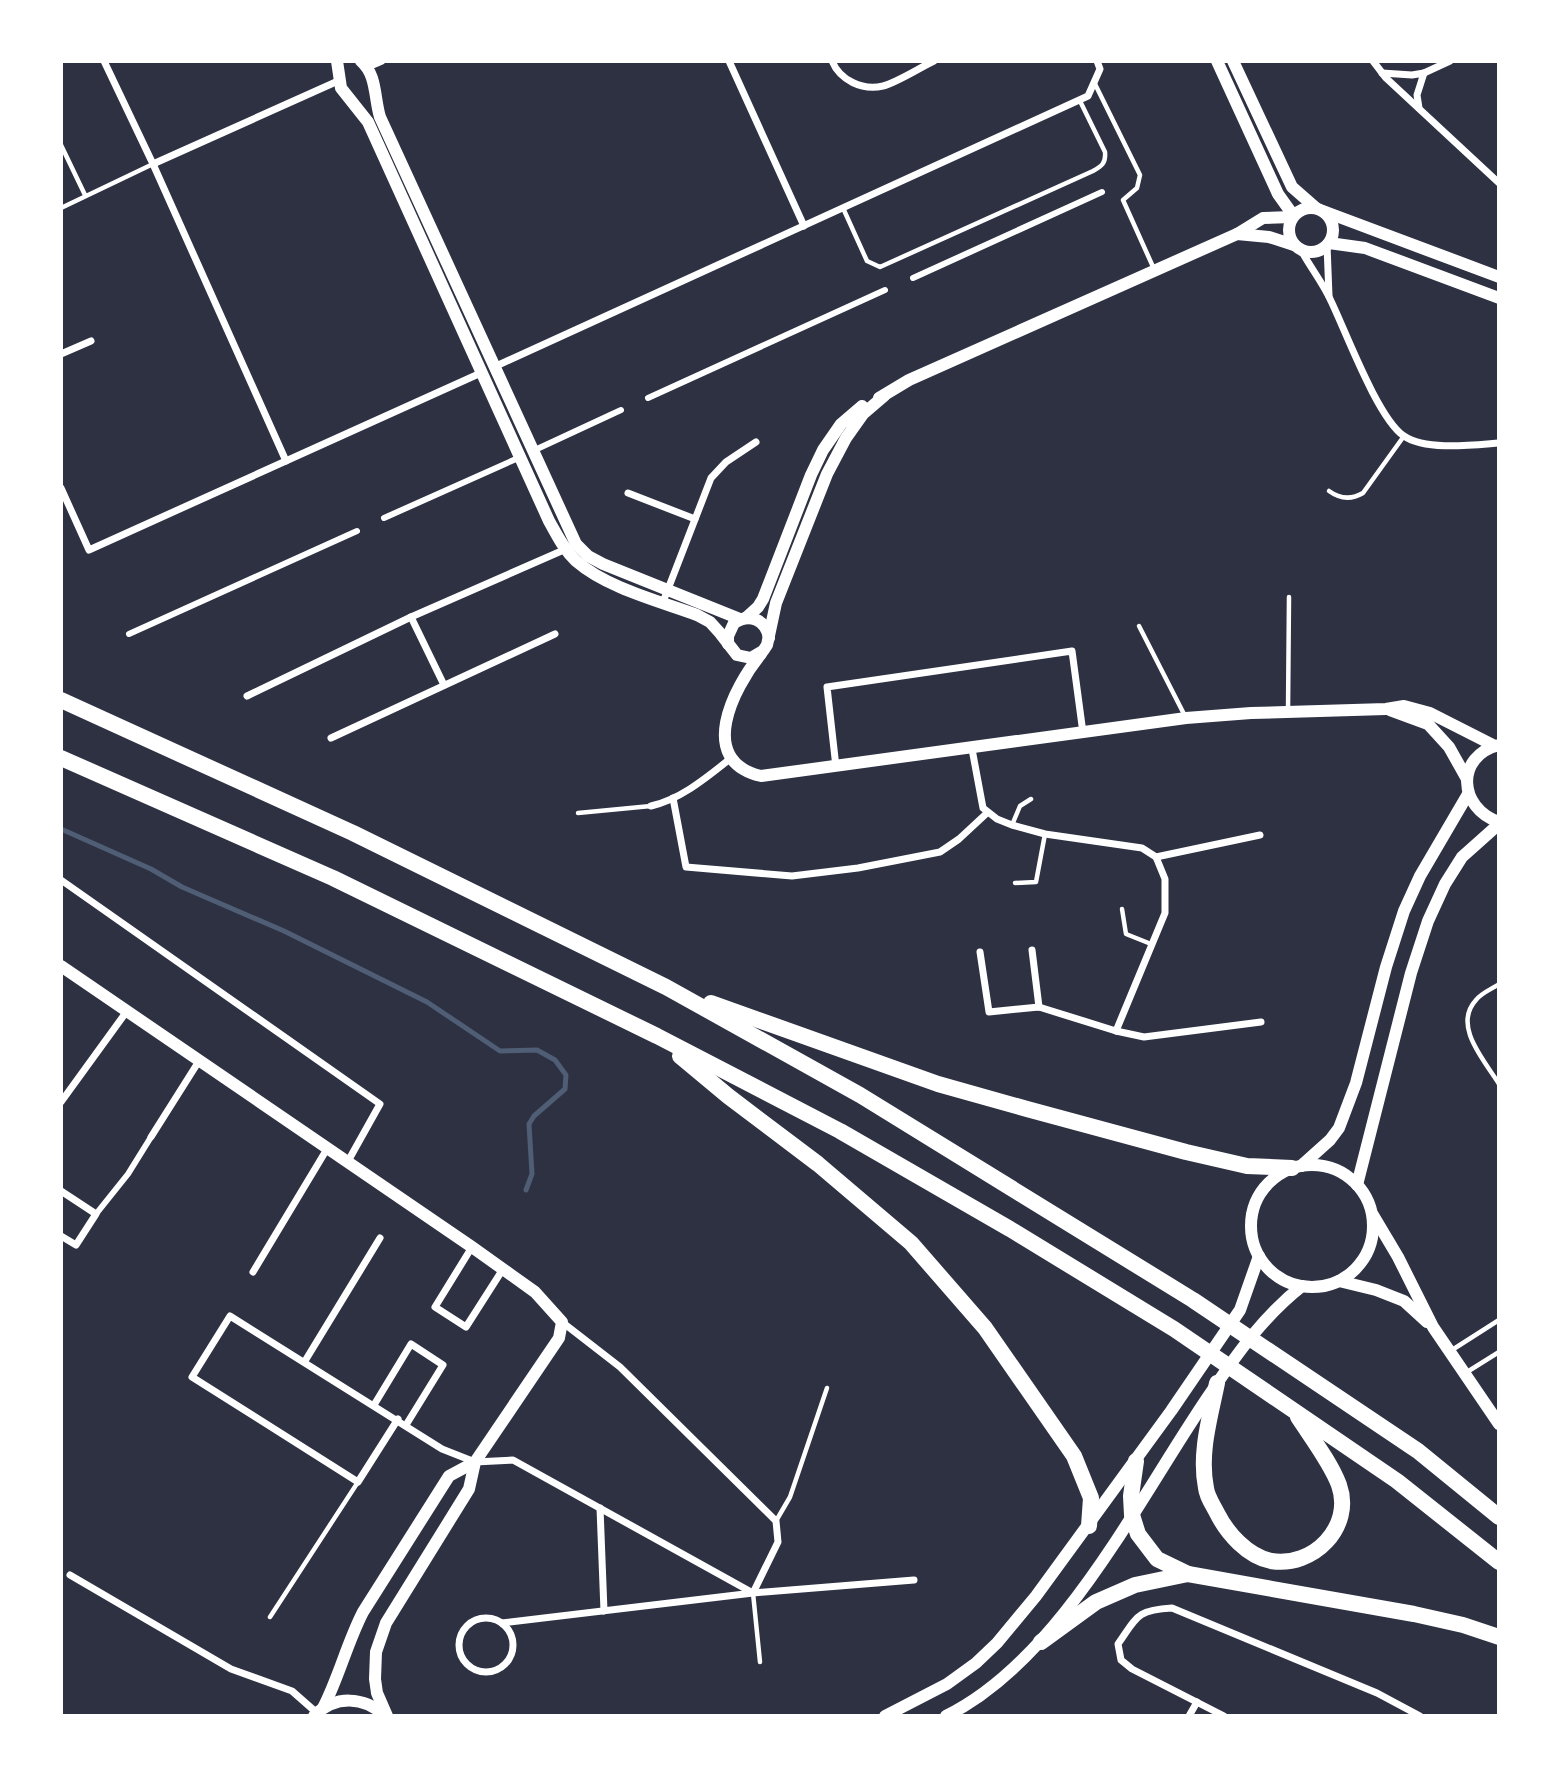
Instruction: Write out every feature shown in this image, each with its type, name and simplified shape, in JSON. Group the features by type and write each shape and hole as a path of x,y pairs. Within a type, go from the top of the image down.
{"highway":[{"path":"61,700 353,833 666,987 860,1095 1193,1300 1290,1364 1418,1451 1499,1517"},
{"path":"63,759 332,878 656,1036 840,1131 1010,1228 1174,1329 1397,1481 1499,1562"},
{"path":"666,987 938,1084 1186,1152 1247,1166 1297,1167"},
{"path":"656,1036 728,1096 818,1164 911,1243 985,1328 1074,1456 1091,1498 1089,1526"},
{"path":"1217,1383 1205,1441 1203,1462 1206,1491 1223,1525 1233,1537 1249,1550 1269,1560 1289,1561 1308,1556 1325,1544 1336,1529 1342,1511 1339,1486 1295,1412"},
{"path":"1136,1461 1131,1496 1132,1515 1138,1534 1157,1559 1188,1574 1414,1614 1463,1625 1499,1637"},
{"path":"1041,1642 1096,1602 1135,1585 1188,1574"}],"street":[{"path":"104,61 286,461"},
{"path":"153,164 338,72 348,63 366,68 382,61"},
{"path":"729,61 804,226"},
{"path":"832,61 837,74 860,86 883,86 934,61"},
{"path":"61,488 89,550 1088,96 1100,69 1097,61"},
{"path":"1217,61 1278,194 1293,216"},
{"path":"1233,61 1292,187 1328,216 1333,228 1328,244 1329,297"},
{"path":"1373,61 1382,73 1499,183"},
{"path":"1382,73 1424,73 1450,61"},
{"path":"345,93 358,96 369,90 366,68"},
{"path":"366,68 380,117 488,369"},
{"path":"338,72 345,93 368,122 570,546 589,571 605,580 710,622 737,655 751,658 766,645"},
{"path":"1419,108 1417,95 1424,73"},
{"path":"913,278 1102,192"},
{"path":"1499,277 1320,209 1300,210 1293,216 1288,231 1329,297 1379,404 1391,423 1404,436 1425,444 1499,443"},
{"path":"1293,216 1263,218 1237,234 909,380 863,406 841,424 810,475 758,607 729,629 730,647 738,665 739,684 725,734 726,752 743,771 761,776 1186,718 1404,706 1430,713 1497,746"},
{"path":"1237,234 1269,237 1317,252 1328,244 1366,248 1499,298"},
{"path":"648,398 885,290"},
{"path":"61,354 90,341"},
{"path":"739,684 766,645 776,603 827,474 846,438 863,414 884,396"},
{"path":"537,449 621,410"},
{"path":"663,602 712,478 726,462 756,442"},
{"path":"384,518 516,459"},
{"path":"628,493 695,519"},
{"path":"129,634 357,531"},
{"path":"570,546 603,564 668,590 743,618 753,618 765,626 766,645"},
{"path":"247,696 411,617 570,546"},
{"path":"411,617 444,685"},
{"path":"331,738 555,635"},
{"path":"836,767 827,687 1072,651 1083,733"},
{"path":"1386,709 1428,724 1449,747 1467,779"},
{"path":"1357,1185 1408,985 1428,921 1445,884 1462,857 1499,823 1486,817 1475,807 1468,794 1467,779 1477,758 1497,746"},
{"path":"972,749 980,801 987,813 997,819 1045,834 1142,848 1156,857 1165,879 1165,913 1116,1031"},
{"path":"651,806 696,785 730,759"},
{"path":"1371,1212 1372,1232 1367,1252 1355,1269 1339,1281 1321,1286 1302,1286 1284,1281 1270,1270 1259,1256 1252,1239 1251,1222 1255,1204 1263,1189 1276,1176 1297,1167 1330,1140 1339,1128 1356,1083 1404,911 1420,876 1468,794"},
{"path":"673,797 686,867 769,875 815,874 931,854 947,848 987,813"},
{"path":"1156,857 1261,835"},
{"path":"61,880 380,1104 347,1163"},
{"path":"1032,950 1039,1006"},
{"path":"980,952 989,1012 1039,1006 1116,1031 1144,1037 1261,1022"},
{"path":"61,966 503,1269 535,1292 562,1322 620,1367 776,1521 778,1542 753,1593"},
{"path":"61,1102 127,1011"},
{"path":"61,1236 76,1245 96,1214 128,1174 199,1061"},
{"path":"253,1272 327,1149"},
{"path":"1297,1167 1317,1165 1332,1168 1357,1185 1433,1327 1499,1424"},
{"path":"61,1191 96,1214"},
{"path":"305,1361 380,1238"},
{"path":"472,1247 435,1307 466,1327 503,1269"},
{"path":"885,1716 947,1684 976,1663 1036,1597 1136,1461 1240,1310 1259,1256"},
{"path":"1339,1281 1376,1290 1404,1301 1433,1327"},
{"path":"946,1716 994,1686 1041,1642 1132,1515 1245,1343 1284,1300 1302,1286"},
{"path":"398,1419 358,1482 192,1377 230,1315 398,1419 442,1449 475,1462 513,1460 753,1593"},
{"path":"386,1716 375,1679 378,1640 469,1489 475,1462 559,1338 562,1322"},
{"path":"374,1405 411,1345 443,1365 407,1425"},
{"path":"318,1712 339,1677 355,1627 370,1601 449,1476 475,1462"},
{"path":"600,1508 604,1611"},
{"path":"70,1575 231,1669 292,1691 318,1712"},
{"path":"502,1623 512,1636 509,1661 503,1667 487,1673 470,1668 459,1652 461,1634 466,1626 483,1618 502,1623 753,1593 914,1580"},
{"path":"1224,1716 1132,1669 1121,1660 1118,1644 1138,1615 1153,1609 1172,1608 1377,1693 1420,1716"},
{"path":"318,1712 336,1702 350,1700 364,1702 386,1716"},
{"path":"1189,1716 1197,1702"}],"lane":[{"path":"1095,84 1140,175 1137,188 1123,200 1154,270"},
{"path":"843,208 867,261 880,267 1093,171 1101,167 1105,152 1079,100"},
{"path":"61,145 85,195"},
{"path":"61,207 153,164"},
{"path":"1328,491 1345,498 1363,493 1404,436"},
{"path":"1288,711 1289,597"},
{"path":"1139,626 1186,718"},
{"path":"1012,825 1020,806 1031,799"},
{"path":"578,813 651,806"},
{"path":"1015,883 1036,882 1045,834"},
{"path":"1122,909 1126,934 1151,944"},
{"path":"1499,984 1476,999 1468,1014 1467,1028 1473,1043 1499,1084"},
{"path":"1449,1352 1499,1320"},
{"path":"1464,1374 1499,1352"},
{"path":"776,1521 790,1497 827,1388"},
{"path":"270,1617 358,1482"},
{"path":"753,1593 760,1662"}],"waterway":[{"path":"61,829 151,869 182,887 284,931 427,1002 500,1051 537,1050 555,1060 566,1075 565,1089 534,1116 529,1124 532,1174 526,1190"}]}
